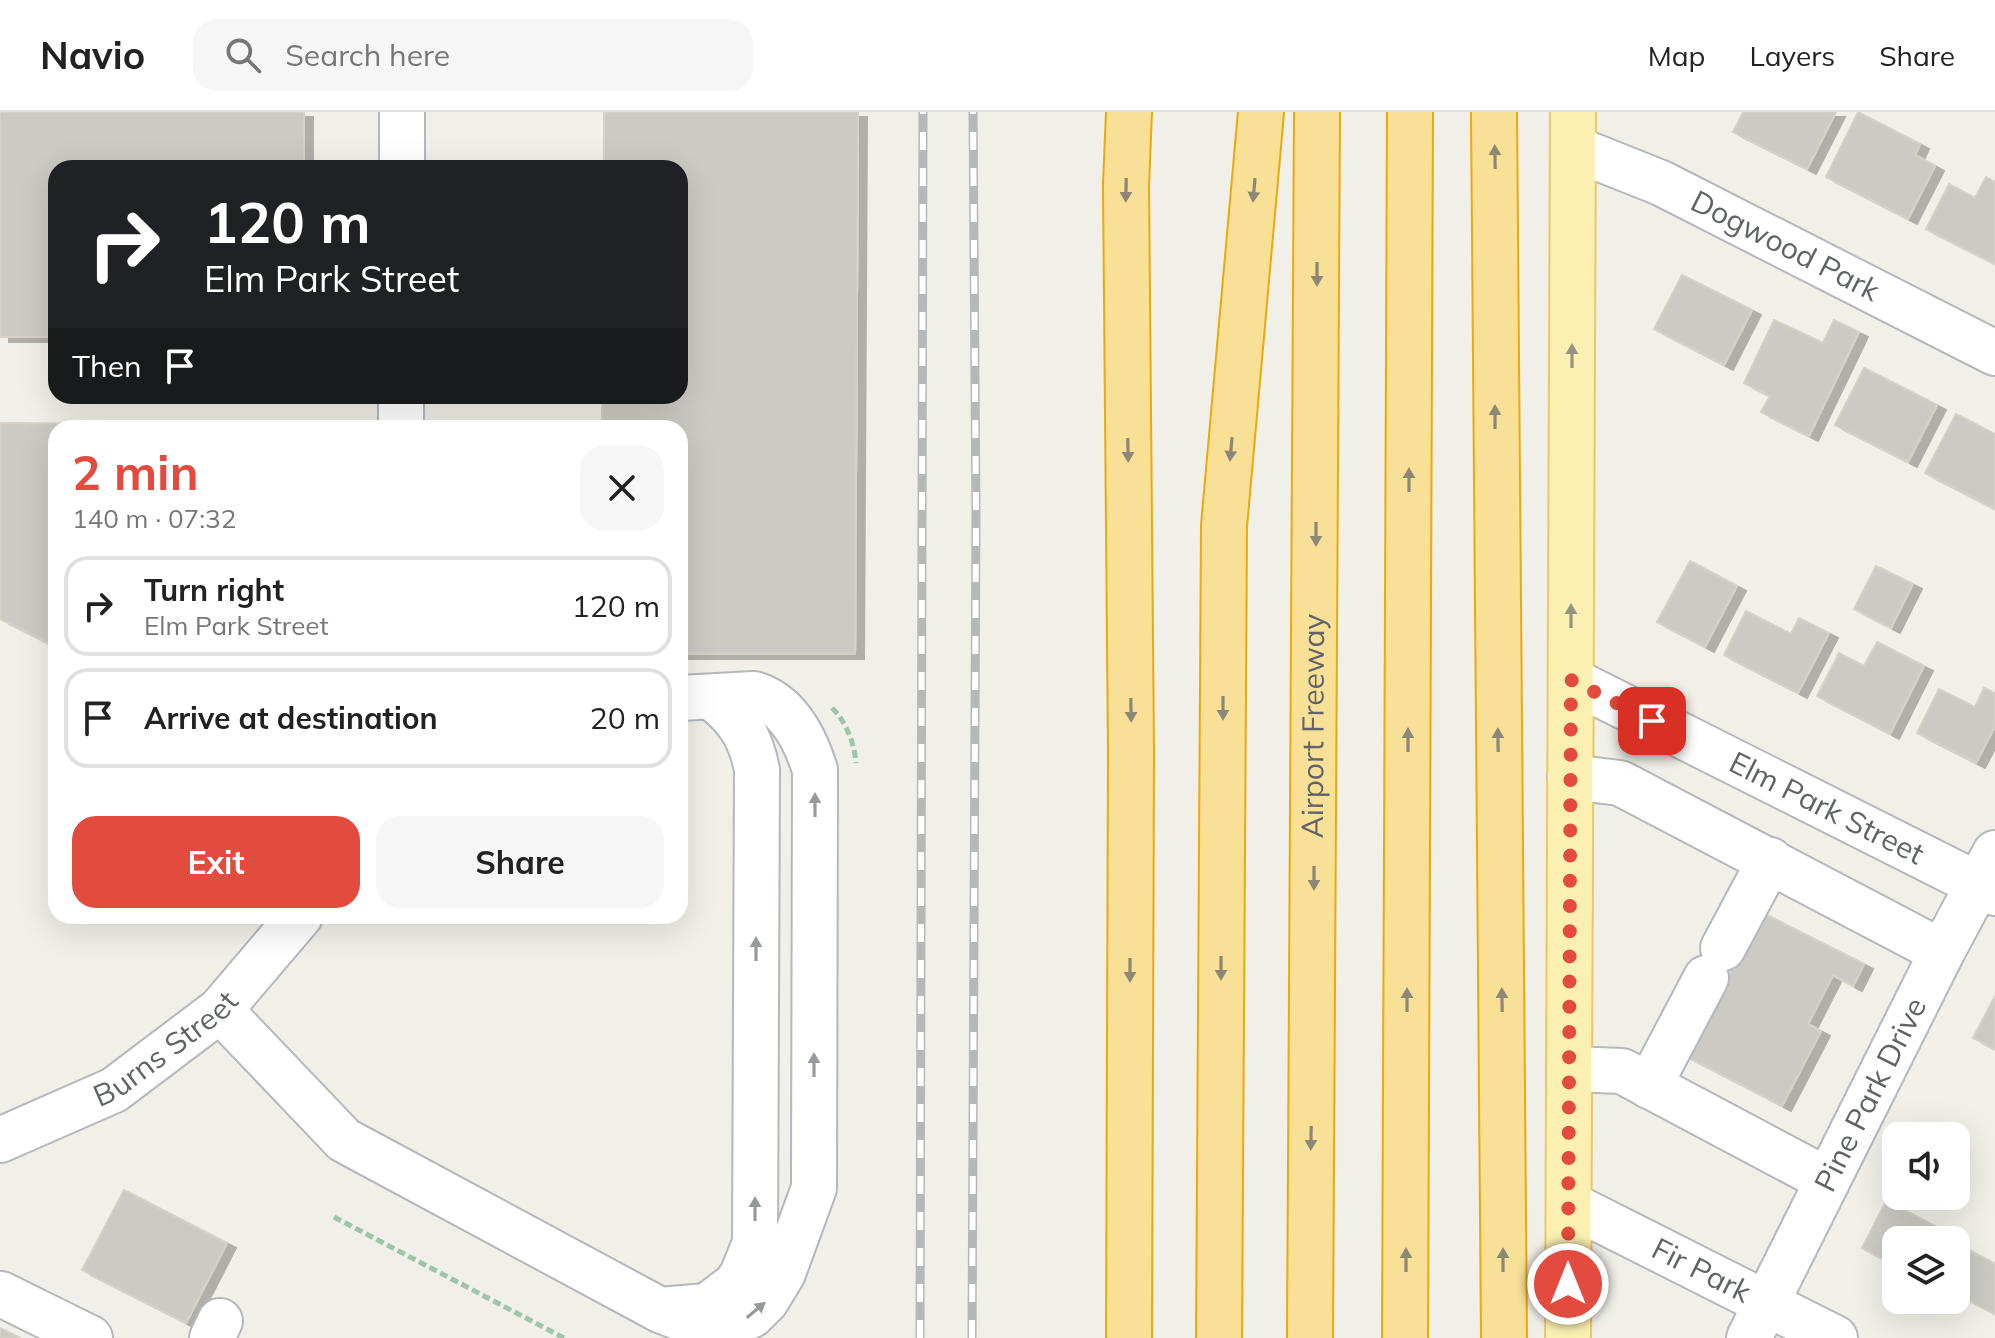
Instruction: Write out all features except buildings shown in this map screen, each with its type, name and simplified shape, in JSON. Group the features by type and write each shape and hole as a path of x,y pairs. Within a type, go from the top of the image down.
{"highway":[{"path":"1129,112 1126,185 1131,753 1129,1338"},
{"path":"1219,1338 1224,526 1261,112"},
{"name":"Airport Freeway","path":"1310,1338 1317,112"},
{"path":"1405,1338 1410,112"},
{"path":"1494,112 1504,1338"}],"main road":[{"path":"1568,1338 1573,130"}],"street":[{"path":"402,112 402,160"},
{"name":"Dogwood Park","path":"1573,130 1661,183 1995,353"},
{"name":"Elm Park Street","path":"1571,680 1989,877"},
{"path":"220,1010 344,1140 660,1310 716,1332 752,1315 766,1301 783,1273 814,1188 815,770 808,745 792,721 765,697 754,694 696,698"},
{"path":"660,1310 707,1306 735,1285 755,1243 757,770 745,731 724,706 696,698"},
{"path":"1570,777 1620,783 1942,952"},
{"path":"1649,1086 1770,860"},
{"name":"Pine Park Drive","path":"1758,1320 1942,952 1989,877"},
{"name":"Burns Street","path":"0,1140 114,1090 220,1010 293,924"},
{"path":"1569,1069 1622,1071 1827,1180"},
{"name":"Fir Park","path":"1569,1204 1758,1320 1835,1338"},
{"path":"13,1306 90,1338"}],"path":[{"path":"334,1217 564,1338"}],"railway":[{"path":"920,1338 923,112"},
{"path":"972,1338 976,514 973,112"}],"route":[{"path":"1568,1284 1571,680 1652,721"}]}
